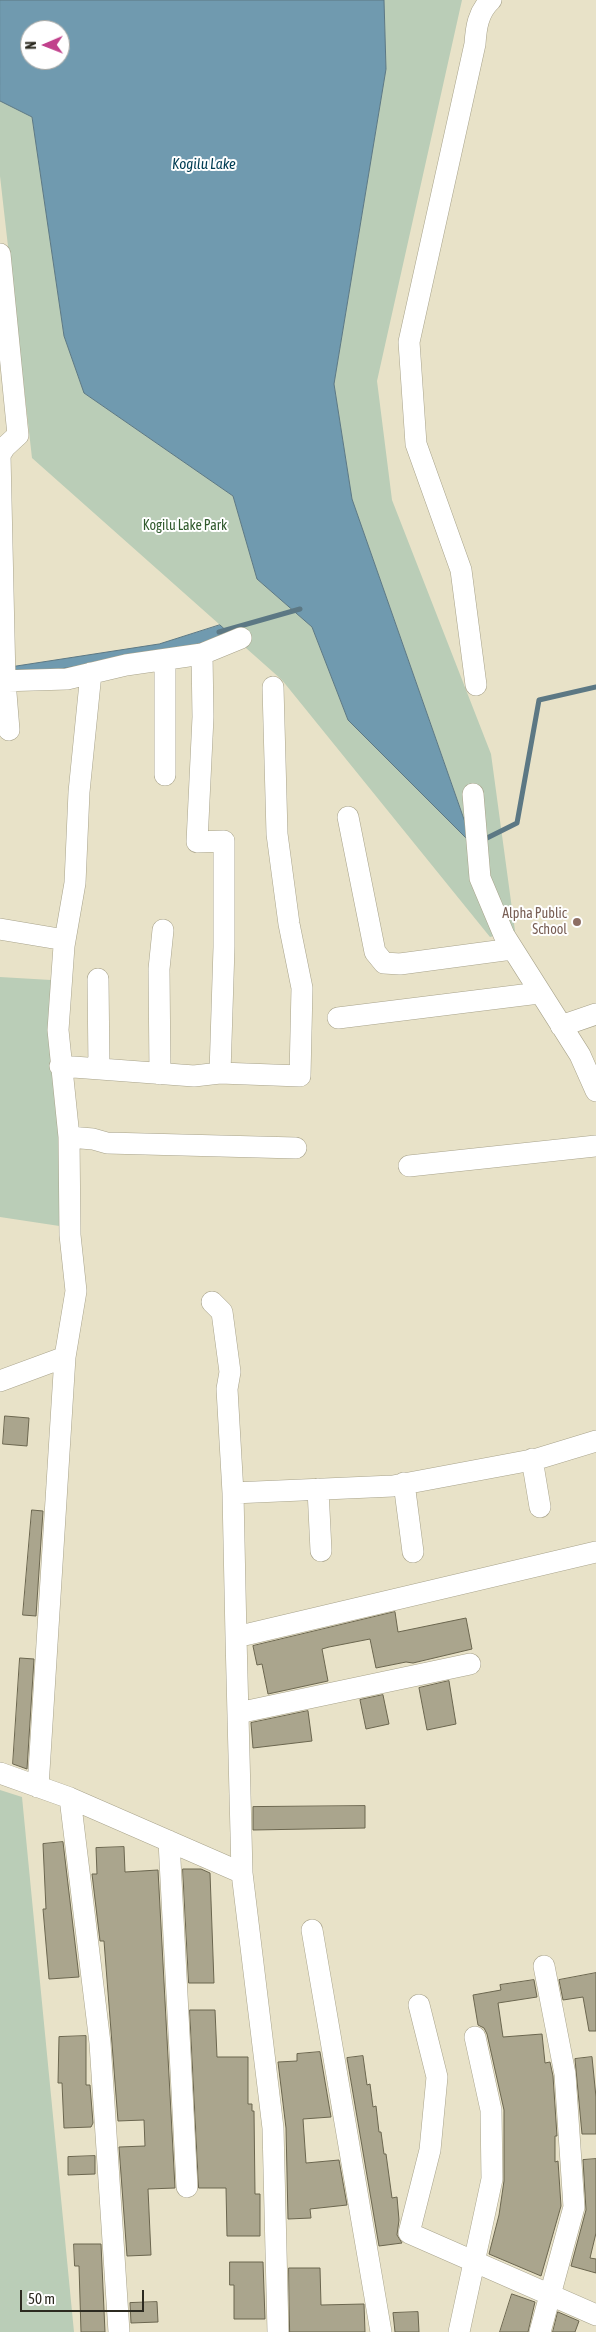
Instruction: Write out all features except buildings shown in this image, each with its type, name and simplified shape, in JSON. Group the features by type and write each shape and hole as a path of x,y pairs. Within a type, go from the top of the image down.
{"street":[{"path":"476,684 461,570 416,444 409,342 474,44 476,26 485,5 491,0"},
{"path":"0,254 18,435 5,447 0,455 2,681 9,730"},
{"path":"2,681 66,679 202,654 241,638"},
{"path":"202,654 203,717 197,842 224,841 224,947 220,1073"},
{"path":"165,775 166,660"},
{"path":"38,1787 65,1357 76,1291 70,1235 69,1137 60,1066 58,1030 65,940 75,883 80,792 91,674"},
{"path":"60,1066 194,1076 220,1073 300,1076 302,988 289,924 277,834 273,687"},
{"path":"472,794 480,878 504,935 580,1055 595,1088"},
{"path":"348,817 375,952 384,963 400,964 512,949"},
{"path":"0,929 65,940"},
{"path":"160,1074 159,969 163,930"},
{"path":"98,978 98,1068"},
{"path":"338,1018 539,993"},
{"path":"561,1026 596,1014"},
{"path":"69,1137 93,1139 107,1143 296,1148"},
{"path":"408,1166 596,1146"},
{"path":"212,1302 222,1312 230,1372 227,1389 234,1493 242,1874 273,2128 278,2332"},
{"path":"0,1381 65,1357"},
{"path":"234,1493 404,1484 532,1460 596,1442"},
{"path":"532,1460 540,1507"},
{"path":"404,1484 413,1552"},
{"path":"318,1489 321,1551"},
{"path":"236,1637 596,1552"},
{"path":"238,1713 470,1664"},
{"path":"0,1773 70,1798 242,1874"},
{"path":"70,1798 100,2043 119,2332"},
{"path":"169,1841 187,2187"},
{"path":"312,1930 381,2332"},
{"path":"540,2332 574,2207 565,2074 544,1966"},
{"path":"418,2005 437,2076 430,2150 409,2233 596,2315"},
{"path":"459,2332 492,2179 491,2110 475,2037"}],"green space":[{"name":"Kogilu Lake Park","path":"384,0 462,0 377,381 392,500 491,754 515,931 490,937 282,680 32,458 0,176 0,101 32,117 64,336 84,393 233,496 257,579 312,627 348,720 473,844 352,499 334,384 386,69"},
{"path":"0,977 51,980 66,1227 0,1217"},
{"path":"0,1790 22,1797 74,2332 0,2332"}],"water":[{"name":"Kogilu Lake","path":"0,0 384,0 386,69 334,384 352,499 473,845 348,720 312,627 257,579 233,496 84,393 64,336 32,117 0,101"},
{"path":"220,625 230,634 182,649 11,677 10,667 159,644"}],"waterway":[{"path":"219,632 300,609"},
{"path":"483,840 517,823 539,700 596,687"}],"place":[{"name":"Alpha Public School","path":"577,922"}]}
